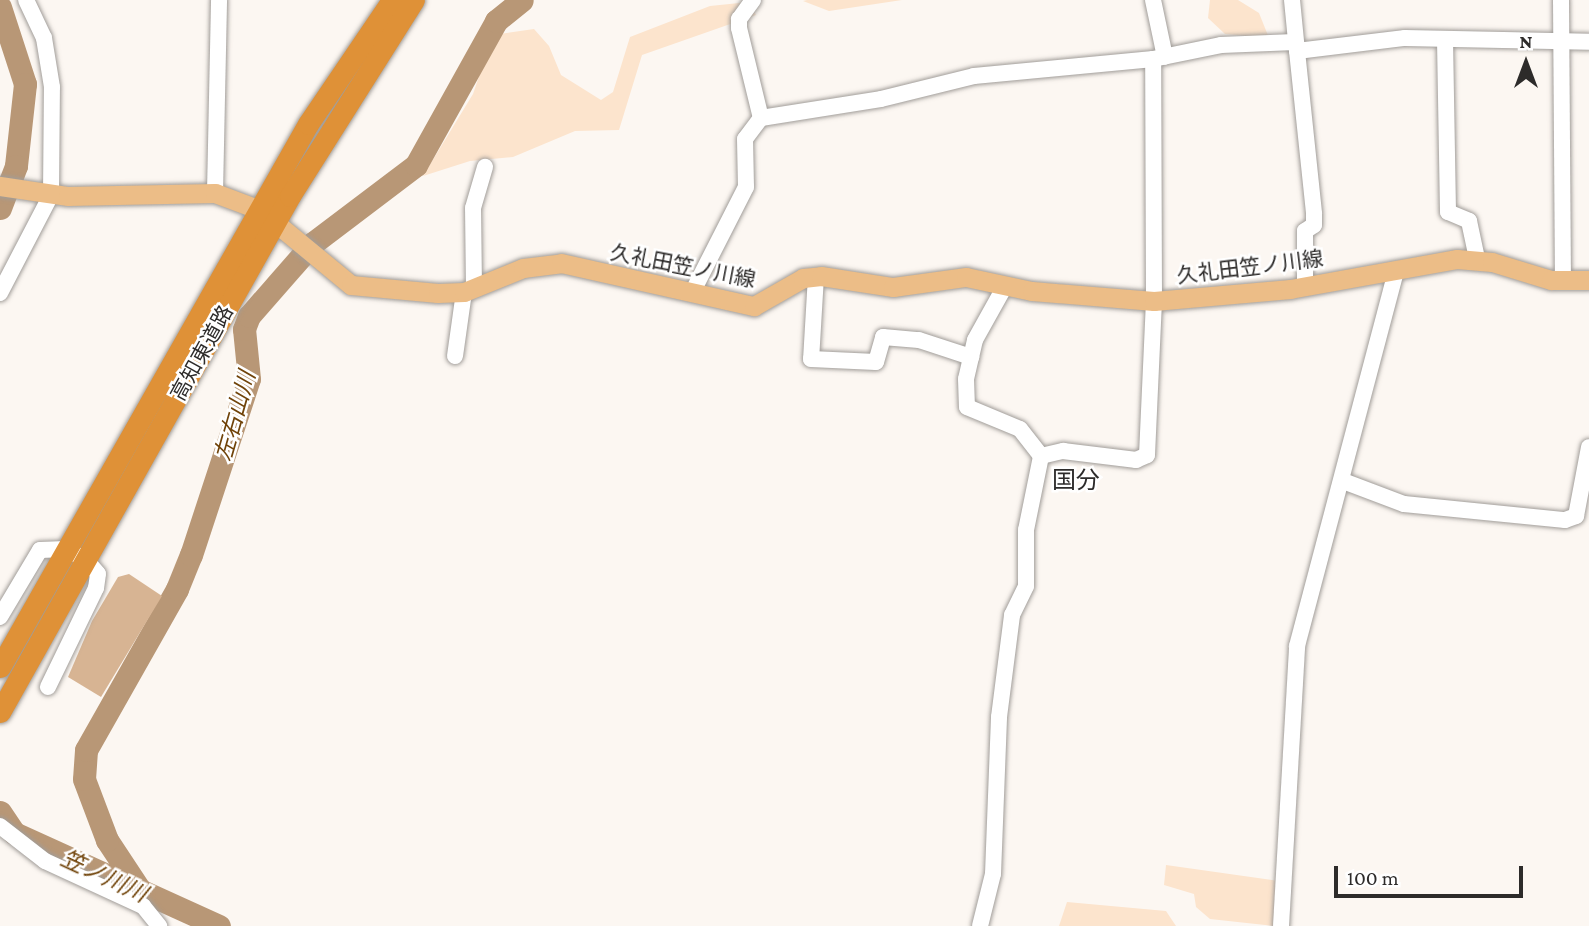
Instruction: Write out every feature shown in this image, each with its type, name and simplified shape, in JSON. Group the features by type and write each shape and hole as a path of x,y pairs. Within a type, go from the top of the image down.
{"highway":[{"name":"高知東道路","path":"0,712 86,560 268,216 308,124 392,0"},
{"name":"高知東道路","path":"4,660 66,549 268,216 414,0"}],"main road":[{"name":"久礼田笠ノ川線","path":"0,187 48,195 215,193 268,216 297,237 316,257 351,285 469,290 523,268 561,263 754,306 803,278 816,276 893,287 966,277 1006,286 1154,301 1305,286 1477,259 1563,282 1589,280"}],"street":[{"path":"0,293 48,195 52,87 44,38 26,0"},
{"path":"215,193 219,0"},
{"path":"753,0 739,19 739,28 761,118"},
{"path":"1041,456 1063,451 1136,460 1147,456 1154,301 1159,58 1153,0"},
{"path":"1292,0 1314,214 1314,225 1305,231 1305,286"},
{"path":"1561,0 1563,282"},
{"path":"693,291 746,187 745,139 761,118 881,99 974,76 1159,58 1221,45 1296,46 1405,38 1589,42"},
{"path":"1445,40 1448,212 1469,220 1477,259"},
{"path":"455,356 469,290 472,208 485,167"},
{"path":"1281,926 1297,646 1343,481 1396,270"},
{"path":"816,276 811,359 876,362 883,337 919,340 971,357"},
{"path":"980,926 993,874 1000,704 1012,615 1026,586 1026,530 1041,456 1020,429 967,407 971,357 1006,286"},
{"path":"1343,481 1404,504 1564,520 1576,516 1589,447"},
{"path":"0,617 40,550 66,549 86,560 98,574 96,588 48,687"},
{"path":"0,826 45,861 143,906 159,926"}],"shaded area":[{"path":"807,0 902,0 829,11 803,1"},
{"path":"1210,0 1238,0 1259,13 1269,38 1225,34 1208,18"},
{"path":"749,2 756,15 642,55 619,130 575,131 513,157 470,161 423,176 473,94 493,35 534,29 549,46 561,75 601,100 613,92 630,37 710,6"},
{"path":"1166,865 1279,881 1274,926 1210,919 1196,907 1194,894 1164,885"},
{"path":"1067,902 1166,911 1176,926 1059,926"}],"building":[{"path":"129,574 162,596 101,697 68,677 92,621 118,577"}],"waterway":[{"name":"左右山川","path":"144,896 107,840 84,779 86,750 177,589 191,555 249,379 244,329 249,316 313,243 416,165 496,21 522,0"},
{"name":"笠ノ川川","path":"0,7 25,84 16,166 0,208"},
{"name":"笠ノ川川","path":"0,812 14,833 219,926"}],"district":[{"name":"国分","path":"1076,480"}]}
